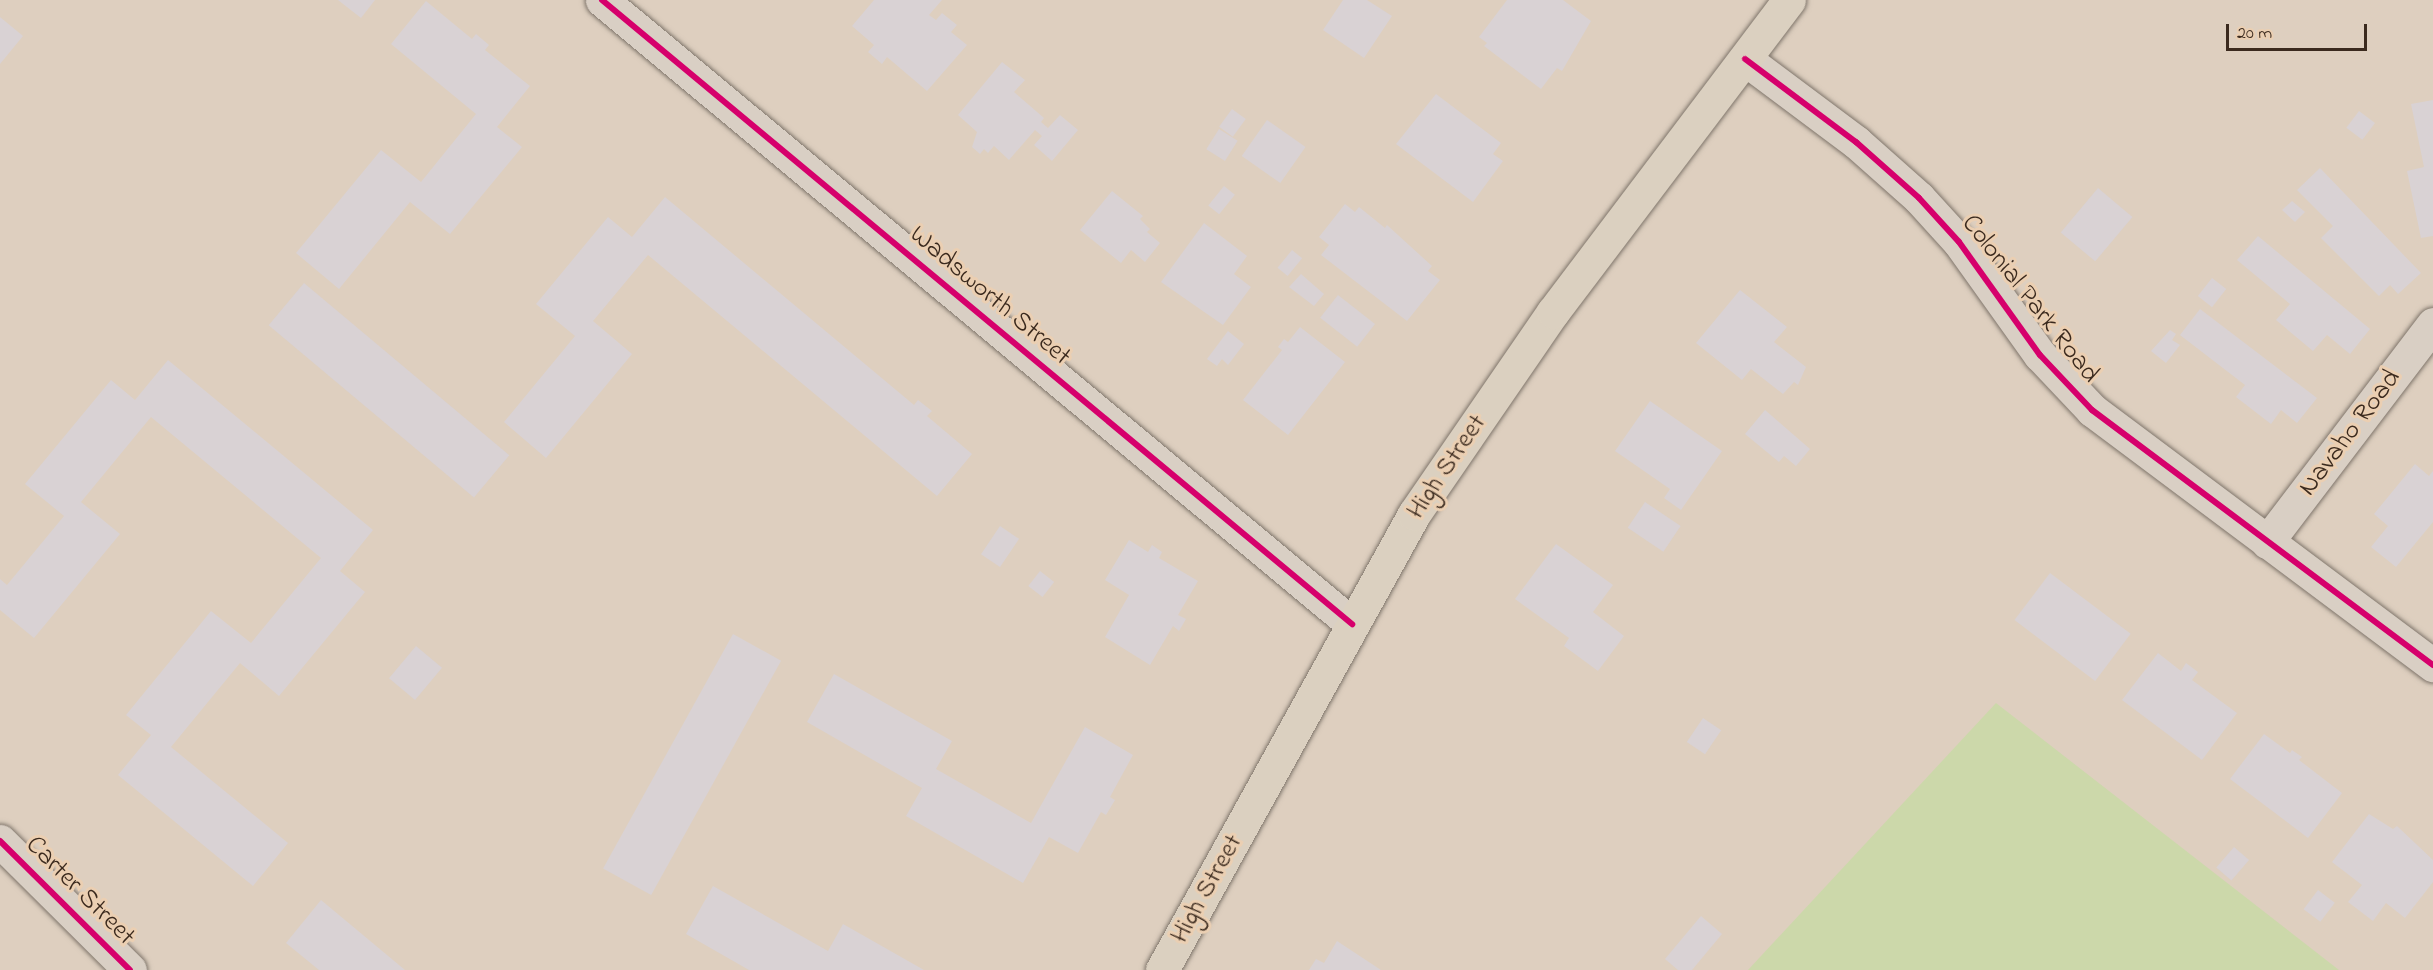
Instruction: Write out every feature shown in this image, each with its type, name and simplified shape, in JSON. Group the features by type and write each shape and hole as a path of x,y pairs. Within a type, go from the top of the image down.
{"main road":[{"name":"High Street","path":"1162,970 1414,514 1553,312 1788,0"}],"street":[{"name":"Wadsworth Street","path":"602,0 1352,624"},
{"name":"Colonial Park Road","path":"1745,59 1856,142 1919,198 1959,242 2040,355 2092,410 2433,665"},
{"name":"Navaho Road","path":"2268,542 2433,324"},
{"name":"Carter Street","path":"0,841 130,970"}],"green space":[{"path":"1996,703 2339,970 1748,970"}],"building":[{"path":"338,0 375,0 361,18"},
{"path":"874,0 942,0 929,15 936,20 942,13 957,25 951,32 967,45 927,91 887,57 882,64 868,52 874,45 852,26"},
{"path":"1343,0 1367,0 1392,16 1364,58 1323,30"},
{"path":"1507,0 1563,0 1591,21 1562,71 1557,68 1541,89 1484,46 1487,43 1479,37"},
{"path":"426,1 472,39 476,34 489,45 485,50 530,86 497,127 522,147 450,234 410,202 339,289 296,253 381,150 421,182 476,114 391,44"},
{"path":"0,17 23,36 0,64"},
{"path":"1002,62 1025,80 1014,92 1044,118 1041,122 1048,128 1060,115 1078,130 1052,161 1034,145 1042,136 1035,130 1009,160 994,146 988,153 984,149 980,154 972,147 977,132 958,115"},
{"path":"1436,94 1501,143 1493,154 1503,161 1473,202 1396,144"},
{"path":"2433,100 2433,236 2421,238 2407,171 2424,167 2411,104"},
{"path":"1232,109 1246,119 1233,137 1219,127"},
{"path":"2359,111 2375,123 2362,140 2346,128"},
{"path":"1267,120 1306,147 1280,183 1242,156"},
{"path":"1219,129 1238,141 1225,161 1206,149"},
{"path":"2320,168 2421,273 2398,294 2390,285 2379,296 2321,238 2333,226 2297,190"},
{"path":"1224,186 1235,195 1219,214 1208,205"},
{"path":"2098,188 2132,217 2095,261 2061,232"},
{"path":"1112,191 1143,216 1140,219 1150,229 1147,232 1160,243 1145,262 1131,250 1121,263 1080,230"},
{"path":"665,197 914,405 918,400 932,411 927,416 972,454 937,496 648,255 593,321 632,354 546,458 504,422 575,336 536,304 608,217 632,237"},
{"path":"2292,201 2305,212 2295,222 2282,210"},
{"path":"1345,204 1355,212 1359,207 1385,228 1387,225 1432,266 1428,271 1440,280 1407,321 1321,255 1329,245 1319,237"},
{"path":"1204,223 1247,256 1234,274 1251,287 1223,325 1161,282"},
{"path":"2258,236 2370,329 2350,354 2327,335 2313,351 2276,320 2290,304 2237,260"},
{"path":"1292,250 1302,258 1288,276 1278,268"},
{"path":"1301,274 1324,294 1314,306 1289,287"},
{"path":"2212,278 2226,289 2212,307 2198,296"},
{"path":"304,283 509,455 474,497 269,325"},
{"path":"1740,290 1787,327 1774,342 1806,367 1798,385 1794,382 1783,394 1751,369 1742,380 1696,343"},
{"path":"1338,295 1375,324 1357,347 1320,318"},
{"path":"2200,309 2317,398 2297,423 2281,410 2271,424 2236,397 2245,385 2180,335"},
{"path":"1300,327 1345,362 1288,435 1243,400 1282,350 1278,347 1284,339 1288,342"},
{"path":"2170,330 2176,334 2172,340 2180,345 2166,363 2151,351"},
{"path":"1228,331 1244,344 1228,365 1222,359 1217,366 1207,359"},
{"path":"168,360 373,530 340,571 365,592 279,696 240,663 171,747 288,843 253,886 118,775 151,735 126,715 211,611 251,643 321,558 151,417 81,502 120,534 34,638 0,610 0,579 7,585 64,516 25,484 111,380 135,400"},
{"path":"1650,401 1722,451 1681,510 1664,498 1670,489 1615,451"},
{"path":"1765,410 1810,449 1796,466 1784,456 1779,462 1745,434"},
{"path":"2415,464 2429,476 2433,471 2433,522 2396,567 2371,547 2388,526 2374,514"},
{"path":"1645,502 1681,526 1663,552 1628,528"},
{"path":"1000,526 1019,539 1000,567 981,554"},
{"path":"1129,540 1148,552 1152,545 1162,552 1159,558 1198,581 1178,615 1186,619 1179,631 1173,626 1150,665 1105,637 1129,595 1105,580"},
{"path":"1556,544 1613,585 1593,612 1624,636 1598,671 1564,646 1569,638 1515,599"},
{"path":"1040,571 1054,582 1042,597 1028,586"},
{"path":"2050,573 2131,634 2095,681 2014,620"},
{"path":"733,634 781,661 651,895 603,868"},
{"path":"416,646 442,668 415,700 389,678"},
{"path":"2158,653 2181,671 2186,663 2198,672 2192,680 2237,713 2202,760 2122,700"},
{"path":"834,674 952,741 936,769 1031,823 1085,727 1133,755 1110,797 1115,800 1106,815 1101,812 1078,853 1049,837 1023,883 906,816 922,788 807,722"},
{"path":"1703,718 1721,730 1705,754 1687,742"},
{"path":"2264,734 2290,753 2292,750 2302,757 2299,760 2342,793 2308,838 2230,779"},
{"path":"2369,814 2393,829 2397,826 2433,860 2433,882 2405,918 2386,903 2373,921 2348,902 2362,885 2332,862"},
{"path":"2234,847 2249,860 2231,880 2216,867"},
{"path":"713,886 828,951 843,924 924,970 749,970 686,934"},
{"path":"2318,890 2335,903 2320,922 2304,909"},
{"path":"321,900 405,970 319,970 286,943"},
{"path":"1701,916 1722,934 1692,970 1678,970 1665,959"},
{"path":"1337,941 1381,970 1309,970 1316,959 1324,963"}],"cycle path":[{"path":"602,0 1352,624"},
{"path":"1745,59 1856,142 1919,198 1959,242 2040,355 2092,410 2433,665"},
{"path":"0,841 130,970"}]}
